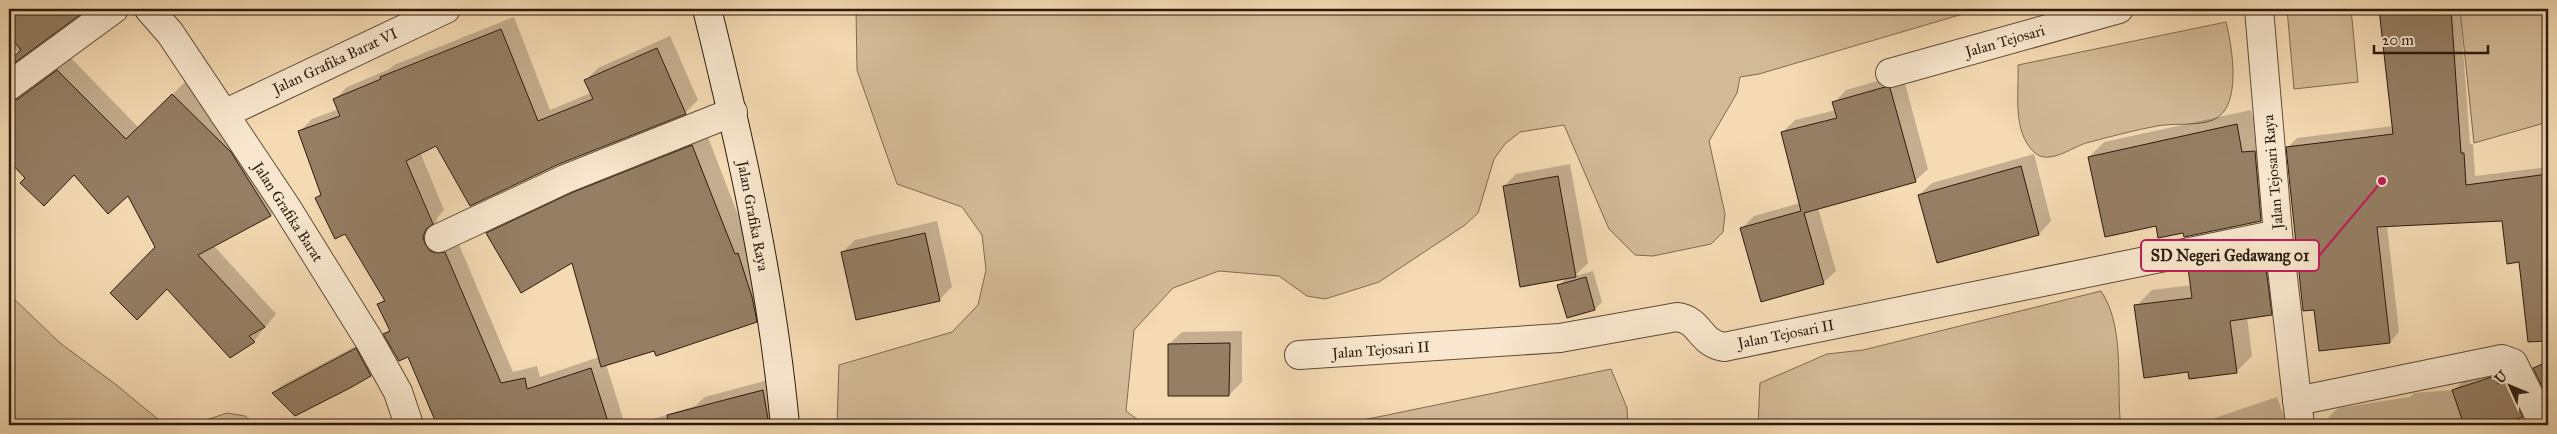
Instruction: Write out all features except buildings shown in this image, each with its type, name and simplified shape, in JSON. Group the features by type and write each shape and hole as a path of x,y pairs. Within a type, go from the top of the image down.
{"street":[{"path":"9,86 114,9"},
{"name":"Jalan Grafika Barat","path":"149,9 170,33 224,114 369,340 398,392 409,425"},
{"name":"Jalan Grafika Barat VI","path":"224,114 446,9"},
{"name":"Jalan Grafika Raya","path":"707,9 733,112 767,288 780,366 785,425"},
{"name":"Jalan Tejosari","path":"1890,73 2119,9"},
{"name":"Jalan Tejosari Raya","path":"2258,9 2278,234 2299,413"},
{"path":"439,238 566,179 733,112"},
{"name":"Jalan Tejosari II","path":"1299,355 1560,338 1677,317 1688,318 1711,344 1724,347 2278,234"},
{"path":"2299,413 2502,359 2513,363 2544,425"}],"shaded area":[{"path":"856,9 1980,9 1759,74 1740,77 1737,93 1709,141 1725,214 1723,232 1711,244 1653,256 1635,255 1609,229 1564,125 1520,132 1505,144 1494,159 1478,213 1465,225 1379,282 1325,299 1307,296 1279,276 1219,271 1173,288 1134,330 1126,411 1145,425 837,425 839,365 952,332 978,305 986,270 982,235 962,207 897,184 857,70"},
{"path":"2287,9 2351,9 2358,82 2294,89"},
{"path":"2460,9 2548,9 2548,122 2474,143"},
{"path":"2226,22 2231,46 2232,90 2229,103 2222,113 2213,120 2201,123 2163,125 2140,129 2090,142 2062,154 2047,157 2040,156 2034,152 2027,143 2022,133 2018,111 2018,65"},
{"path":"2101,291 2113,319 2118,352 2120,418 2116,425 1758,425 1760,383 1827,354 1863,350"},
{"path":"9,294 60,343 114,383 165,425 9,425"},
{"path":"1611,369 1627,408 1628,425 1324,425 1363,420"},
{"path":"227,413 245,416 256,425 191,425"}],"place":[{"name":"SD Negeri Gedawang 01","path":"2382,181"}]}
